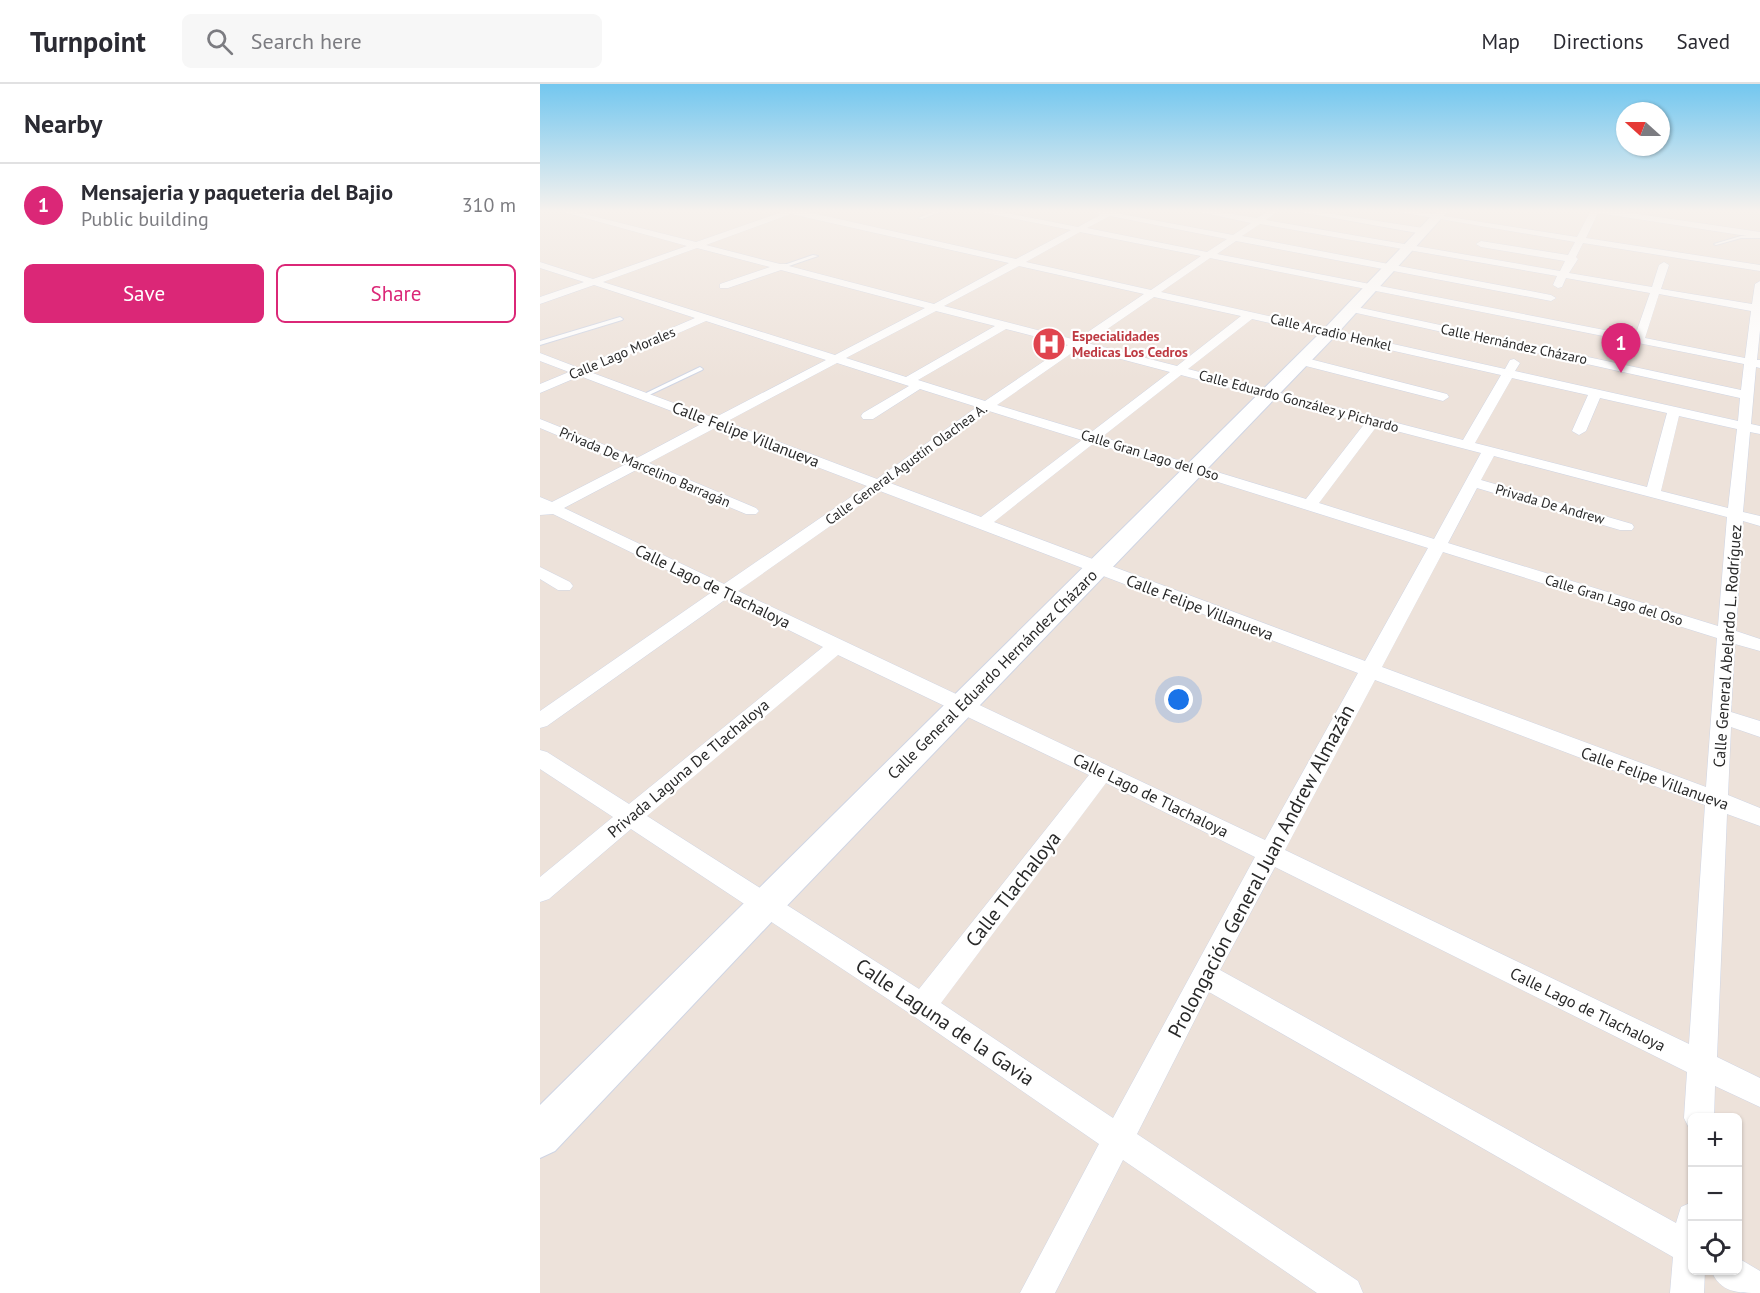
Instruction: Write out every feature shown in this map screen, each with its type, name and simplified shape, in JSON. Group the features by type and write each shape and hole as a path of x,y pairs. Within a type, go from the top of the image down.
{"main road":[{"name":"Calle General Eduardo Hernández Cházaro","path":"540,1136 765,904 1302,361 1390,267"}],"street":[{"name":"Calle Gran Lago del Oso","path":"545,266 704,318 1760,645"},
{"path":"540,301 637,266"},
{"path":"724,286 782,266"},
{"name":"Calle Eduardo González y Pichardo","path":"785,266 1760,521"},
{"path":"544,508 715,423 1009,266"},
{"path":"1037,266 1251,314"},
{"name":"Calle General Agustín Olachea A.","path":"540,721 878,485 988,405 1193,266"},
{"path":"1270,266 1755,363"},
{"path":"1387,266 1538,321"},
{"path":"1512,266 1758,309"},
{"path":"1467,444 1569,266"},
{"path":"1639,340 1663,266"},
{"name":"Calle General Abelardo L. Rodríguez","path":"1699,1113 1725,634 1746,394 1755,363 1760,284"},
{"name":"Calle Hernández Cházaro","path":"1352,309 1538,321 1746,394"},
{"name":"Calle Arcadio Henkel","path":"982,524 1251,314 1760,429"},
{"name":"Calle Lago Morales","path":"540,389 704,318"},
{"path":"868,416 1005,324"},
{"name":"Calle Felipe Villanueva","path":"540,357 1760,817"},
{"path":"1302,361 1443,397"},
{"path":"1579,431 1596,392"},
{"path":"1653,494 1674,410"},
{"path":"1310,505 1374,420"},
{"name":"Privada De Marcelino Barragán","path":"540,423 751,511"},
{"name":"Prolongación General Juan Andrew Almazán","path":"1037,1293 1204,975 1490,450"},
{"name":"Privada De Andrew","path":"1473,482 1626,526"},
{"name":"Calle Lago de Tlachaloya","path":"544,508 1104,772 1760,1093"},
{"path":"540,572 564,586"},
{"name":"Privada Laguna De Tlachaloya","path":"540,891 837,646"},
{"path":"1721,716 1760,729"},
{"name":"Calle Laguna de la Gavia","path":"540,758 922,1006 1346,1293"},
{"name":"Calle Tlachaloya","path":"922,1006 1104,772"},
{"path":"1204,975 1688,1237"},
{"path":"1687,1293 1689,1275"},
{"path":"1735,1275 1760,1290"}],"lane":[{"path":"540,343 620,319"},
{"path":"643,396 700,369"}],"place":[{"name":"Especialidades Medicas Los Cedros","path":"1049,344"},
{"name":"Mensajeria y paqueteria del Bajio","path":"1621,373"}]}
